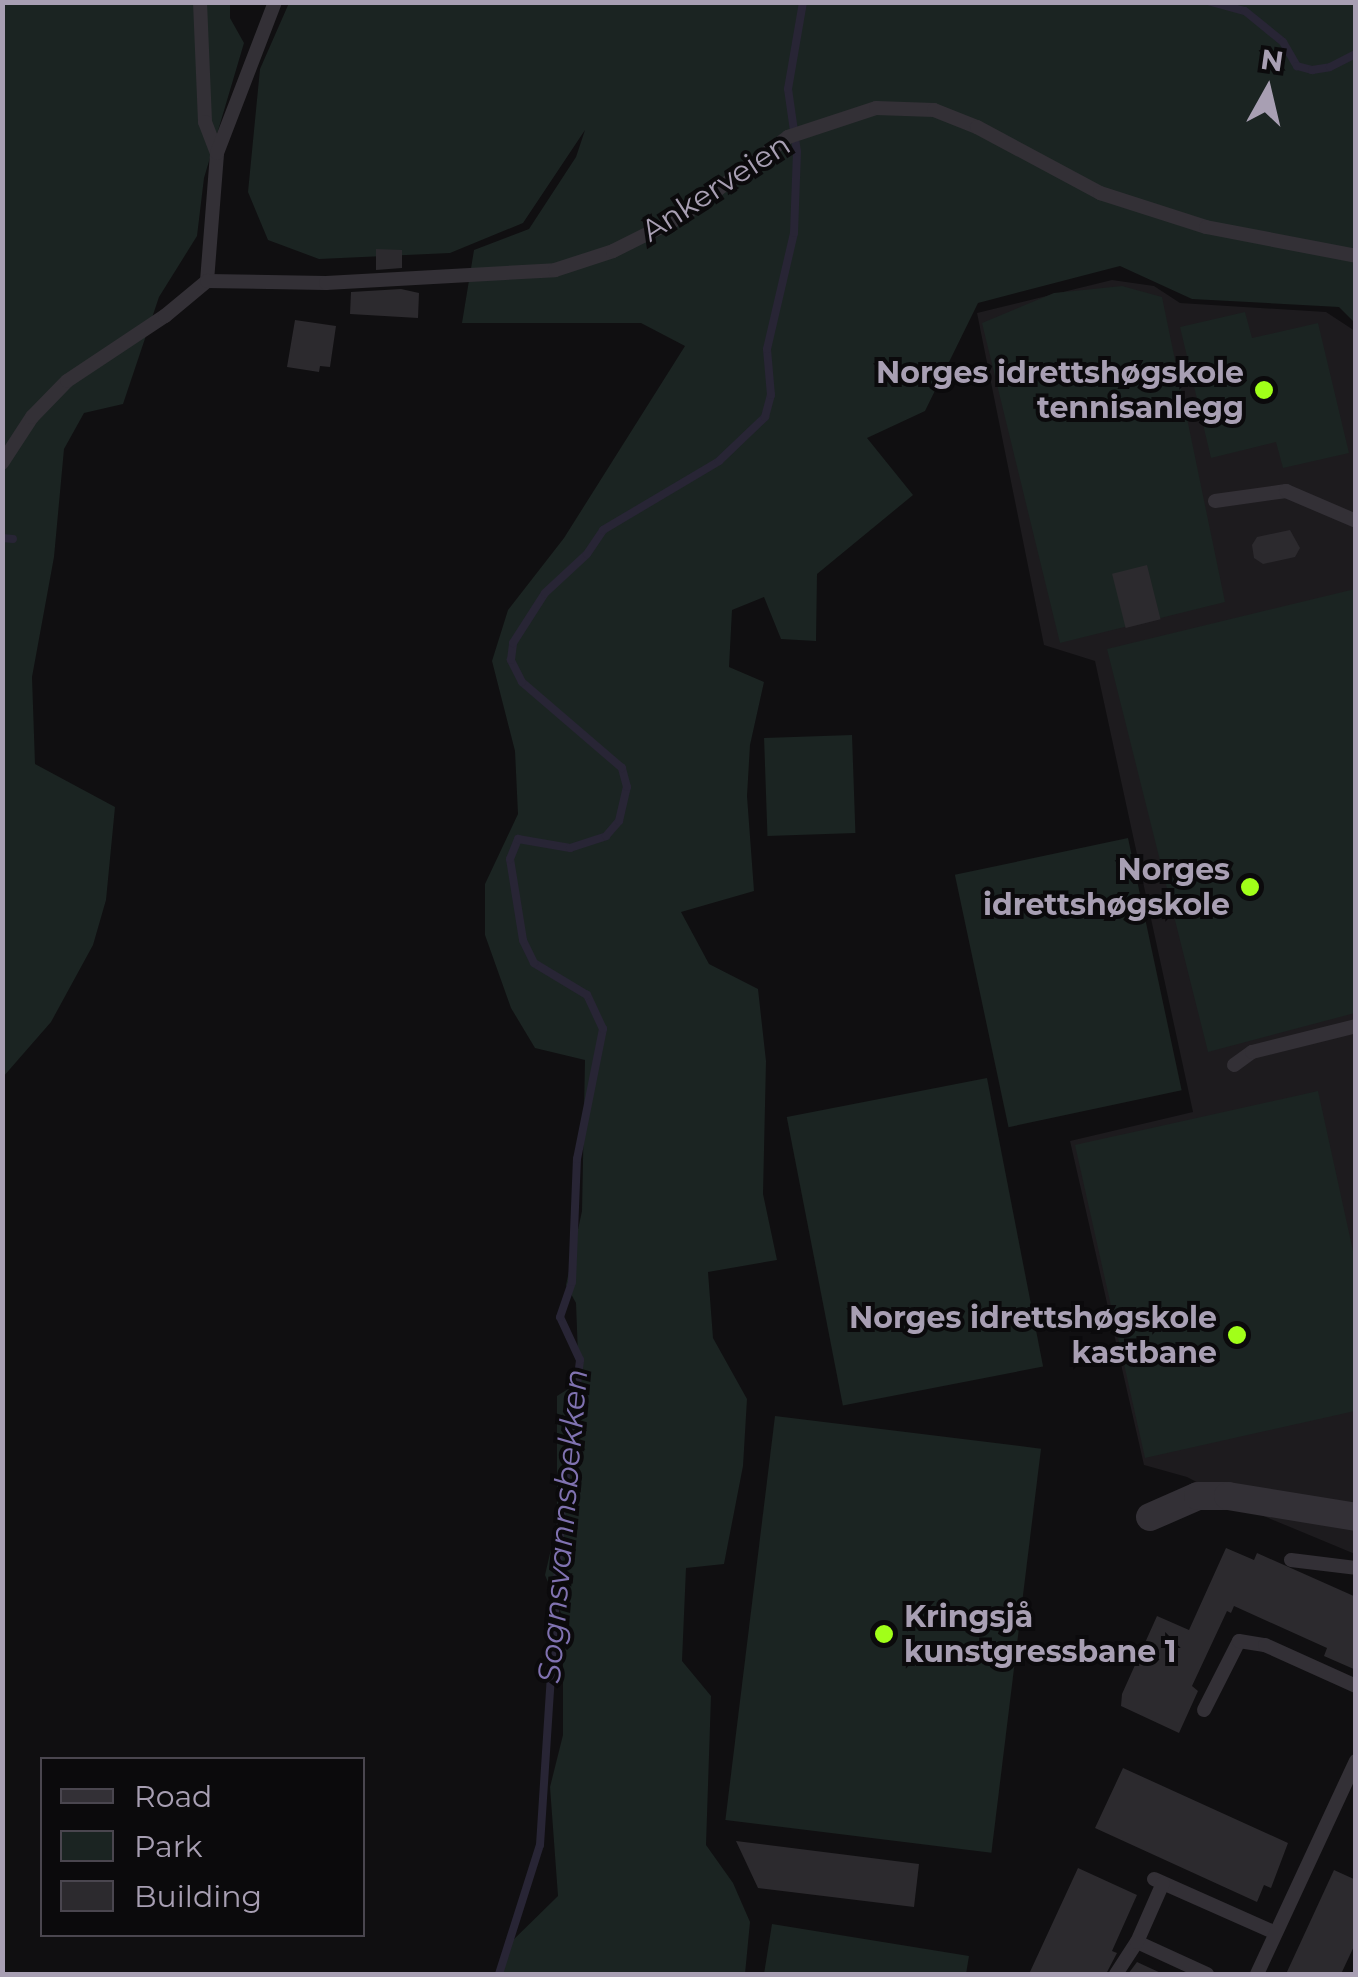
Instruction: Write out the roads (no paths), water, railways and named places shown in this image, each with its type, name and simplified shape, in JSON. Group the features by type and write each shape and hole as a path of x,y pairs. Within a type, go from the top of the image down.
{"street":[{"path":"1150,1517 1198,1496 1228,1496 1356,1516"}],"lane":[{"path":"200,2 202,97 206,131 216,154"},
{"path":"2,463 32,416 67,381 166,316 208,281 216,154 274,2"},
{"name":"Ankerveien","path":"208,281 326,283 555,270 614,251 681,217 795,135 876,108 934,110 977,127 1100,193 1206,227 1356,256"},
{"path":"1215,500 1286,491 1356,521"},
{"path":"1234,1065 1252,1052 1356,1026"},
{"path":"1291,1560 1356,1568"},
{"path":"1204,1710 1239,1641 1265,1645 1356,1686"},
{"path":"1257,1974 1356,1762"},
{"path":"1116,1974 1137,1942 1158,1881 1276,1933"},
{"path":"1137,1942 1207,1974"}],"waterway":[{"name":"Sognsvannsbekken","path":"499,1974 540,1845 562,1509 580,1360 560,1317 572,1282 577,1159 603,1029 587,995 534,963 523,940 510,859 518,839 570,848 606,836 619,821 627,787 622,768 522,682 511,660 513,643 545,593 587,554 603,530 719,461 765,417 771,395 767,349 794,233 797,152 788,89 803,2"},
{"name":"Sognsvannsbekken","path":"1211,2 1245,11 1283,42 1297,66 1312,70 1330,67 1356,54"},
{"path":"2,538 13,539"}],"place":[{"name":"Norges idrettshøgskole tennisanlegg","path":"1264,390"},
{"name":"Norges idrettshøgskole","path":"1250,887"},
{"name":"Norges idrettshøgskole kastbane","path":"1237,1335"},
{"name":"Kringsjå kunstgressbane 1","path":"884,1634"}]}
